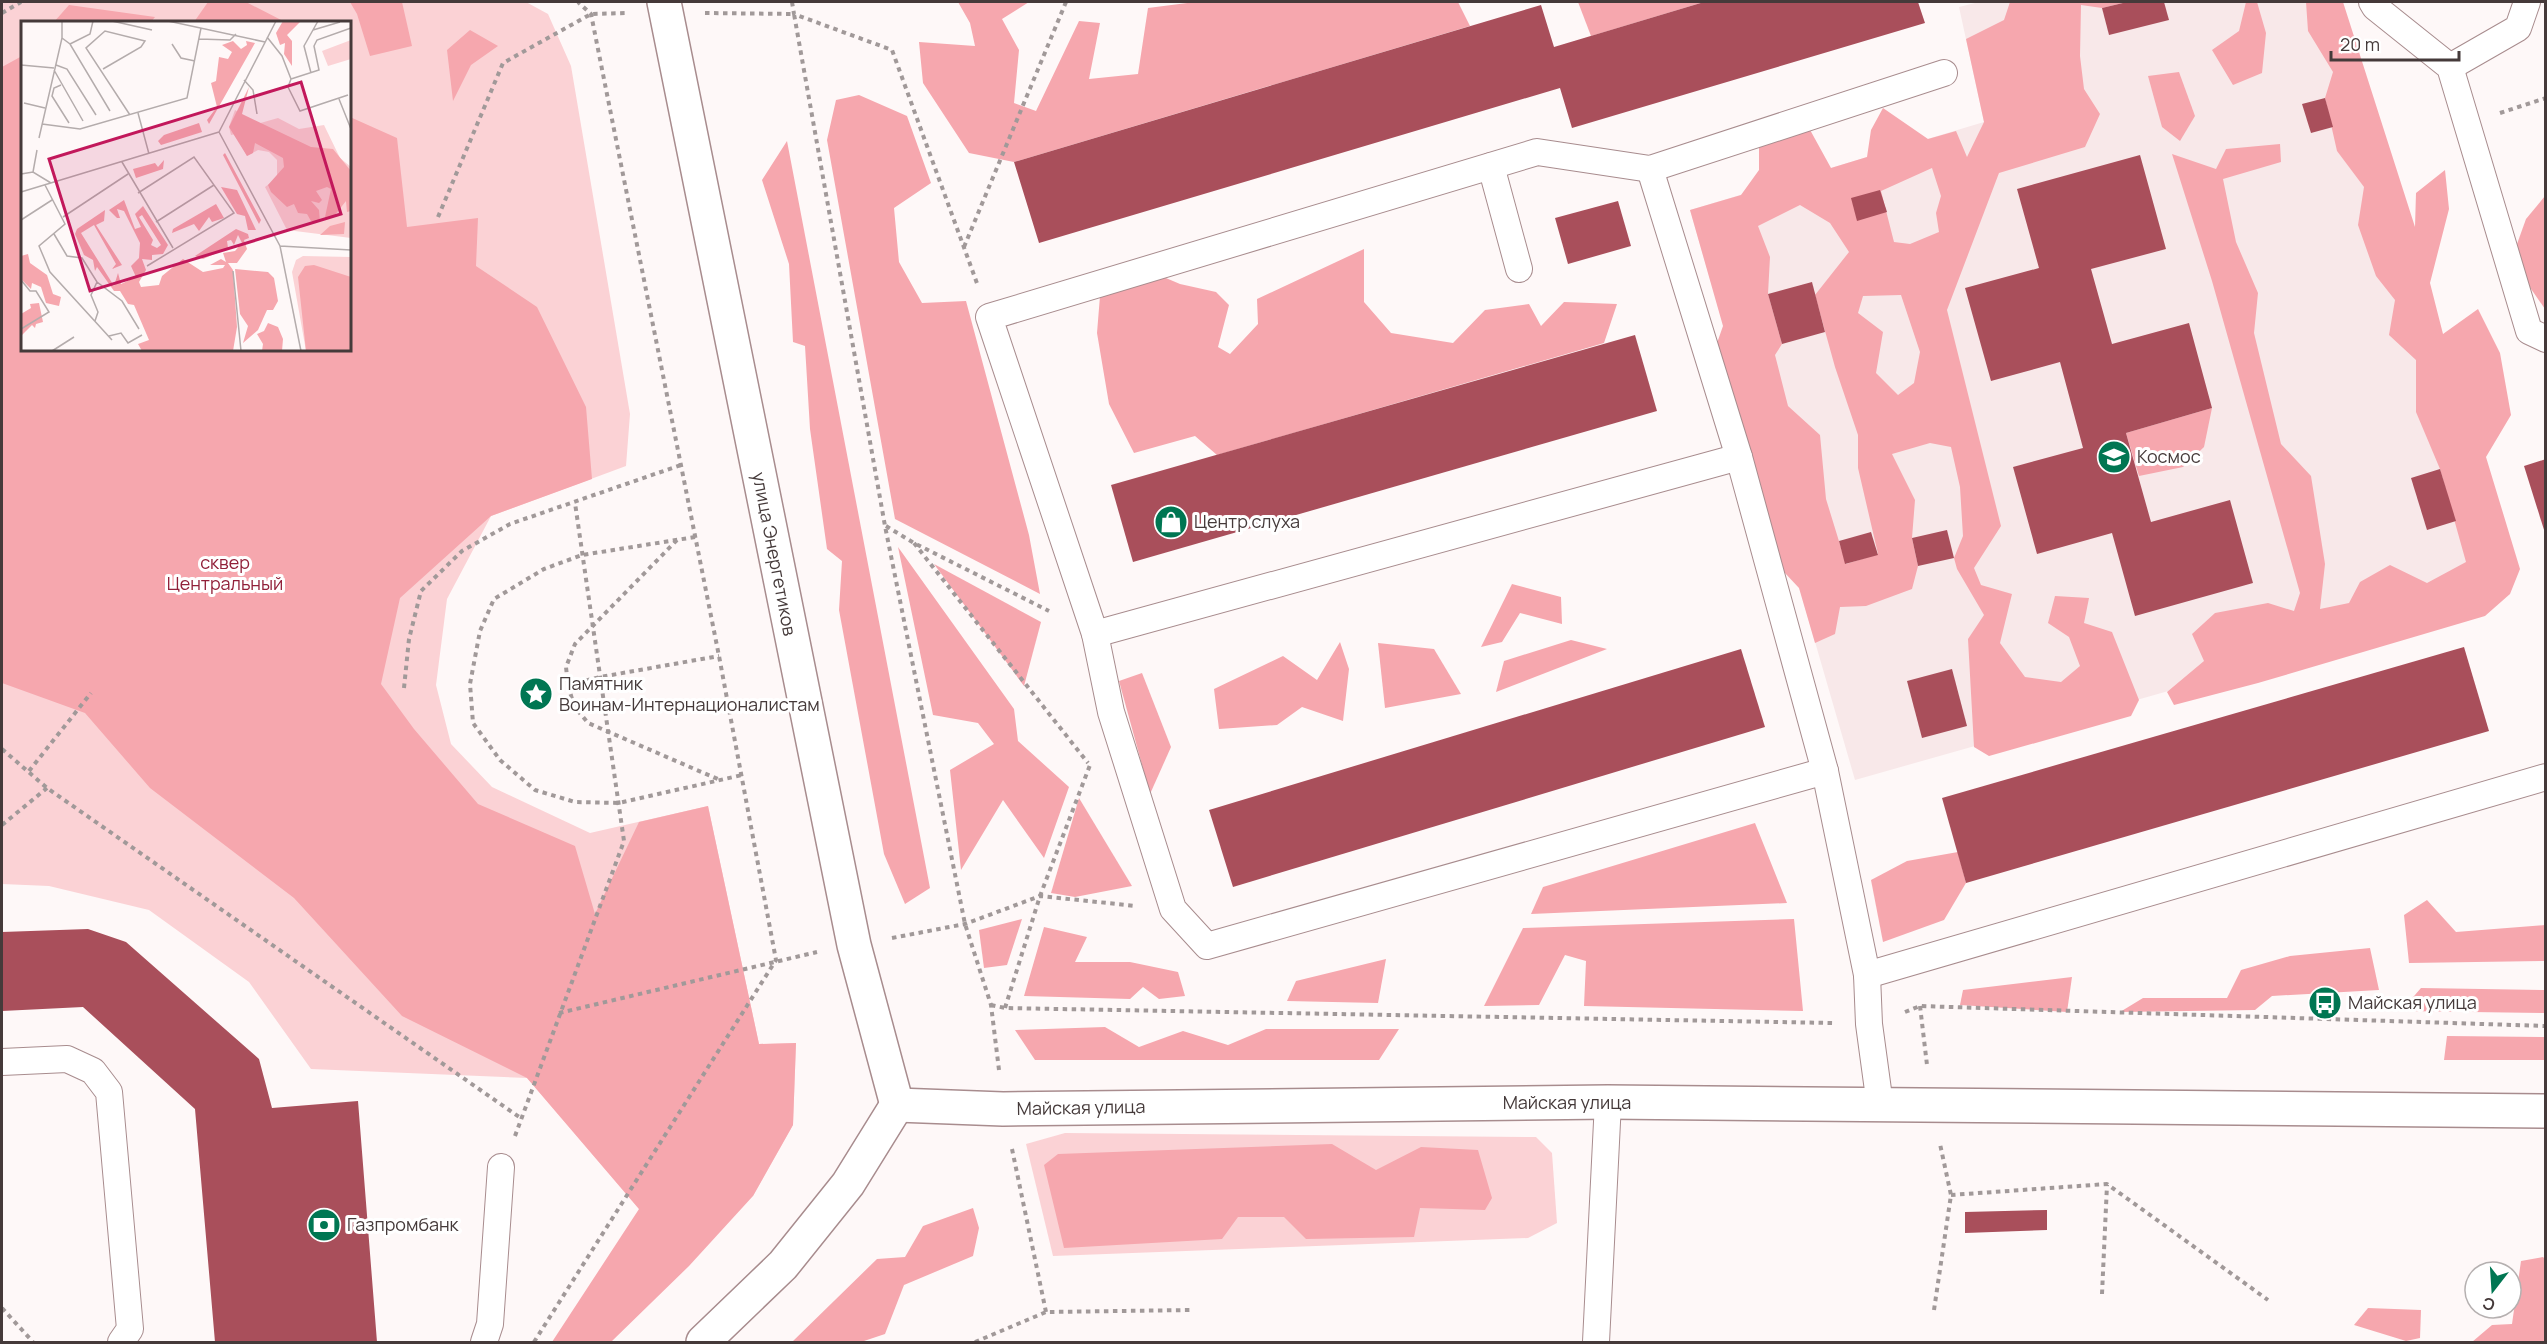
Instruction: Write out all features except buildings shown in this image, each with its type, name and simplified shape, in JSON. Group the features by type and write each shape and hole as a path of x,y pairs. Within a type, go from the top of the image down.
{"main road":[{"name":"улица Энергетиков","path":"664,7 854,945 897,1104"},
{"name":"Майская улица","path":"897,1104 1003,1108 1608,1102 2546,1111"},
{"path":"703,1342 783,1265 848,1184 897,1104"}],"lane":[{"path":"2372,2 2375,7 2450,67 2529,331 2546,339"},
{"path":"2450,67 2518,28 2528,2"},
{"path":"1825,771 1207,946 1173,909 1111,712 1095,634 989,317 1537,152 1650,169 1944,73"},
{"path":"1491,166 1519,268"},
{"path":"1650,169 1739,457 1825,771 1867,975 1869,1024 1880,1105"},
{"path":"1095,634 1739,457"},
{"path":"1867,975 2546,777"},
{"path":"2,1062 67,1059 93,1071 109,1092 130,1329 121,1342"},
{"path":"1596,1342 1608,1102"},
{"path":"484,1342 490,1323 501,1167"}],"path":[{"path":"2,13 21,2"},
{"path":"534,1342 776,960 719,657 591,14 578,2"},
{"path":"792,2 885,526 965,924 991,1005 1003,1108 1046,1312"},
{"path":"964,248 1066,2"},
{"path":"438,217 503,63 591,14 664,7 794,14 892,50 989,317"},
{"path":"2467,123 2546,98"},
{"path":"404,688 409,639 421,591 462,551 510,524 681,465"},
{"path":"501,1167 522,1119 624,841 574,503"},
{"path":"885,526 914,543 1095,634"},
{"path":"695,537 582,555 544,569 494,599 480,631 470,684 473,723 500,760 535,790 575,802 619,803 742,775"},
{"path":"678,540 574,644 566,667 568,685 574,706 588,723 721,780"},
{"path":"914,543 1090,765 1096,776"},
{"path":"568,685 600,677 719,657"},
{"path":"29,771 92,693"},
{"path":"1005,1008 1040,896 1111,712"},
{"path":"2,749 47,788 522,1119"},
{"path":"2,825 47,788"},
{"path":"559,1013 776,960 965,924 1040,896 1173,909"},
{"path":"991,1005 1005,1008 1869,1024 1920,1006 2546,1026"},
{"path":"1920,1006 1932,1105 1950,1196 1934,1310"},
{"path":"1950,1196 2107,1184 2268,1300"},
{"path":"2102,1294 2107,1184"},
{"path":"2,1308 33,1342"},
{"path":"975,1342 1046,1312 1190,1310"}],"shaded area":[{"name":"Космос","path":"1979,2 2327,2 2510,594 1855,780 1690,210 1984,122 1959,7"}],"green space":[{"name":"сквер Центральный","path":"2,2 526,2 548,14 571,66 630,414 626,466 491,516 447,599 436,685 451,744 492,787 590,833 708,806 759,1044 796,1043 793,1125 753,1196 639,1209 527,1078 311,1069 249,982 149,910 49,886 2,884"},
{"path":"208,2 246,2 283,21 195,21"},
{"path":"350,2 402,2 412,46 370,56 357,14"},
{"path":"958,2 1029,2 1002,19 1019,50 1014,103 1036,111 1079,21 1100,23 1089,79 1138,74 1148,8 1195,2 1458,2 1470,26 1014,162 969,153 923,83 919,42 975,46 970,23"},
{"path":"1578,2 1704,2 1591,36"},
{"path":"2010,2 2127,2 2102,8 2081,5 2080,56 2084,89 2100,114 2085,147 1999,173 1947,310 2001,526 1974,568 1981,585 2012,594 2000,643 2025,677 2061,682 2080,666 2069,637 2048,623 2055,596 2089,598 2084,623 2112,632 2139,700 2131,716 1989,756 1974,747 1968,639 1984,615 1957,569 1954,558 1963,536 1960,487 1951,447 1930,443 1892,454 1915,500 1912,538 1918,566 1912,589 1866,606 1840,607 1835,634 1815,643 1799,588 1784,572 1717,343 1723,326 1690,210 1741,195 1759,170 1759,141 1809,128 1831,168 1867,157 1871,130 1883,108 1928,139 1956,131 1967,157 1984,122 1966,39 2004,20","holes":["1932,168 1941,196 1936,213 1939,232 1910,244 1894,242 1881,191","1800,205 1830,223 1849,252 1815,295 1835,367 1858,435 1858,468 1878,554 1846,564 1826,499 1820,435 1788,406 1775,355 1782,344 1768,294 1770,257 1758,226","1901,295 1920,352 1914,383 1898,395 1876,373 1883,332 1858,313 1863,296"]},
{"path":"2246,2 2257,2 2266,33 2262,73 2233,85 2212,50 2239,31"},
{"path":"2306,2 2343,2 2415,227 2416,193 2445,170 2449,209 2430,283 2443,334 2478,309 2500,353 2511,415 2486,457 2520,569 2510,594 2485,616 2258,683 2174,705 2167,692 2204,661 2192,634 2215,613 2268,603 2294,611 2300,593 2212,281 2172,154 2216,169 2226,149 2280,144 2281,162 2223,179 2236,242 2258,293 2254,333 2281,444 2311,476 2325,564 2320,609 2349,603 2360,582 2390,565 2427,583 2466,562 2440,469 2416,412 2416,360 2389,335 2395,300 2376,276 2358,225 2364,187 2337,151 2325,98 2333,72 2308,31"},
{"path":"69,5 155,17 152,21 55,21"},
{"path":"470,30 498,46 471,65 453,101 447,50"},
{"name":"сквер Центральный","path":"21,57 21,351 351,351 351,117 397,138 407,227 478,218 476,266 537,307 586,407 592,479 491,516 400,598 381,684 414,729 478,804 575,846 595,914 639,822 708,806 759,1044 796,1043 793,1125 753,1196 689,1266 611,1342 552,1342 639,1209 527,1078 402,1016 294,898 150,788 85,713 2,683 2,67"},
{"path":"2179,72 2195,116 2180,141 2162,127 2148,76"},
{"path":"859,95 907,116 931,183 894,208 899,262 922,303 966,301 1029,535 1040,594 895,519 827,140 836,100"},
{"path":"787,141 930,888 905,904 884,854 839,610 842,561 827,549 810,429 805,346 793,342 789,264 762,180"},
{"path":"2545,196 2545,309 2529,286 2517,244 2526,219"},
{"path":"1364,249 1364,302 1391,333 1453,343 1485,310 1529,304 1541,326 1564,302 1617,304 1604,343 1217,455 1195,436 1134,453 1109,404 1097,333 1100,296 1133,264 1180,284 1216,292 1229,305 1218,347 1230,354 1258,324 1257,299"},
{"path":"2212,408 2204,447 2183,467 2139,476 2126,433"},
{"path":"898,547 1014,709 1018,741 1069,787 1044,858 1003,800 961,870 950,770 994,744 978,723 933,715"},
{"path":"934,564 1041,622 1024,686"},
{"path":"1512,584 1561,597 1562,624 1520,613 1502,642 1481,647"},
{"path":"1571,640 1607,649 1496,692 1504,661"},
{"path":"1340,642 1349,669 1343,721 1302,707 1277,725 1219,729 1214,689 1283,656 1317,680"},
{"path":"1378,643 1434,649 1461,694 1385,708"},
{"path":"1142,673 1171,747 1150,794 1119,681"},
{"path":"1079,798 1132,886 1075,897 1051,893"},
{"path":"1755,823 1787,903 1531,914 1543,887"},
{"path":"1958,852 1966,883 1944,920 1883,942 1871,880 1907,861"},
{"path":"2427,900 2456,932 2545,925 2545,961 2409,963 2404,915"},
{"path":"1022,919 1007,965 984,968 979,930"},
{"path":"1794,919 1803,1011 1584,1006 1586,961 1565,955 1539,1005 1484,1006 1523,928"},
{"path":"1044,927 1087,937 1075,962 1130,962 1178,972 1185,996 1159,999 1143,987 1130,999 1024,996"},
{"path":"2370,948 2379,990 2272,996 2255,1010 2120,1012 2143,998 2227,998 2241,970 2290,956"},
{"path":"1386,959 1378,1003 1287,1001 1296,981"},
{"path":"2072,977 2067,1012 1960,1005 1963,990"},
{"path":"2421,988 2545,990 2545,1013 2401,1011"},
{"path":"1105,1027 1139,1047 1183,1031 1228,1045 1266,1029 1399,1029 1379,1060 1035,1060 1015,1030"},
{"path":"2447,1036 2545,1037 2545,1060 2444,1060"},
{"path":"1065,1133 1536,1137 1552,1153 1557,1223 1528,1238 1053,1256 1026,1144"},
{"path":"1332,1144 1376,1170 1421,1147 1478,1150 1492,1198 1485,1210 1420,1208 1414,1237 1306,1239 1284,1217 1238,1217 1222,1239 1064,1248 1044,1165 1058,1154"},
{"path":"973,1208 979,1228 973,1256 904,1285 885,1334 861,1342 792,1342 877,1259 905,1257 923,1226"},
{"path":"2543,1257 2546,1260 2545,1342 2472,1342 2492,1325 2512,1324 2513,1320 2523,1320 2523,1261"},
{"path":"2368,1308 2421,1310 2420,1338 2406,1341 2354,1325"}],"place":[{"name":"Космос","path":"2114,457"},
{"name":"Центр слуха","path":"1171,522"},
{"name":"Памятник Воинам-Интернационалистам","path":"536,694"},
{"name":"Майская улица","path":"2325,1003"},
{"name":"Газпромбанк","path":"324,1225"}]}
